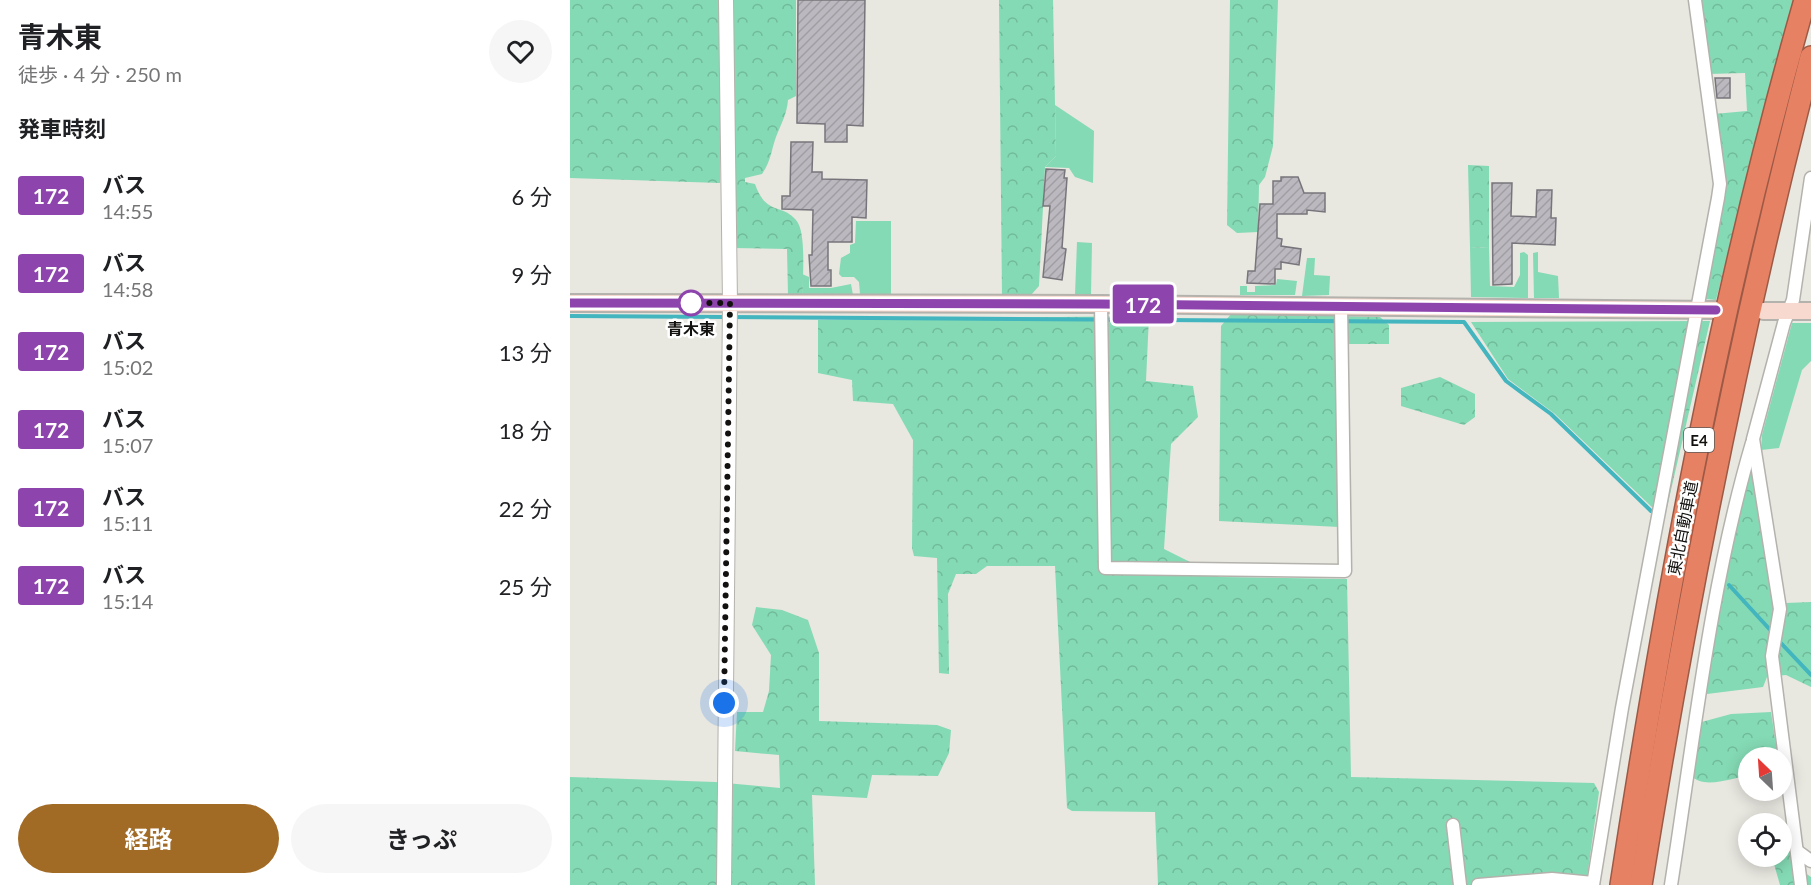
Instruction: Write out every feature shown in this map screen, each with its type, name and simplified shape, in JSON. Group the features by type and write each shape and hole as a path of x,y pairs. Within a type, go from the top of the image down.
{"highway":[{"name":"東北自動車道","path":"1620,885 1645,727 1698,444 1751,210 1805,0"},
{"name":"東北自動車道","path":"1641,885 1672,696 1719,447 1772,210 1811,57"}],"main road":[{"path":"570,303 1101,304 1716,310"},
{"path":"1763,311 1811,311"}],"street":[{"path":"724,885 730,303 726,0"},
{"path":"1479,885 1552,879 1593,884 1622,708 1720,184 1695,0"},
{"path":"1671,885 1724,558 1739,488 1793,300 1811,178"},
{"path":"1101,304 1105,568 1345,571 1341,306"},
{"path":"1753,439 1780,609 1772,656 1801,885"},
{"path":"1453,825 1460,885"},
{"path":"1797,851 1811,861"}],"green space":[{"path":"570,0 720,0 720,183 570,178"},
{"path":"733,0 796,0 796,96 788,100 765,169 762,174 745,178 745,182 755,184 764,201 796,220 802,234 803,295 788,295 787,249 733,248"},
{"path":"999,0 1053,0 1056,156 1045,167 1039,286 1031,295 1002,296"},
{"path":"1230,0 1278,0 1273,146 1265,177 1259,185 1258,232 1237,233 1227,225"},
{"path":"1700,0 1794,0 1716,300 1706,299 1704,295 1722,200 1714,114 1747,111 1745,73 1708,74"},
{"path":"1055,105 1094,131 1093,183 1075,177 1069,168 1045,167 1056,156"},
{"path":"1468,165 1489,166 1489,248 1470,247"},
{"path":"856,221 891,221 891,295 860,294 859,282 854,277 842,277 839,274 841,258 850,253 850,245 855,243"},
{"path":"1077,242 1092,243 1091,295 1075,295"},
{"path":"1470,247 1489,248 1490,286 1514,287 1520,275 1520,253 1524,252 1528,255 1528,298 1471,297"},
{"path":"1538,252 1538,272 1558,276 1559,298 1534,298 1533,253"},
{"path":"1307,258 1315,258 1314,275 1330,276 1329,295 1302,296"},
{"path":"802,274 809,277 809,288 831,288 851,284 853,295 803,295"},
{"path":"1277,279 1297,281 1295,295 1240,295 1240,286 1247,286 1247,292 1255,292 1255,286 1276,285"},
{"path":"1231,314 1380,317 1389,325 1389,344 1337,344 1339,527 1219,521 1221,326"},
{"path":"1149,316 1146,381 1193,386 1198,417 1171,444 1164,549 1220,577 1347,579 1351,777 1594,783 1599,792 1586,885 1158,885 1155,812 1072,811 1067,808 1055,566 987,566 976,574 956,574 948,594 949,674 939,673 937,558 914,556 912,548 913,440 893,404 853,401 852,380 818,373 818,320"},
{"path":"1710,321 1665,516 1657,512 1555,414 1508,379 1471,322"},
{"path":"1792,323 1811,323 1811,361 1802,370 1779,448 1761,450 1762,435"},
{"path":"1440,377 1475,394 1475,417 1464,425 1401,406 1401,388"},
{"path":"1748,469 1752,472 1773,594 1786,603 1811,602 1811,687 1786,675 1767,677 1763,687 1707,694 1702,691"},
{"path":"756,607 782,610 808,620 819,653 819,721 937,725 951,730 949,753 938,776 872,775 867,798 812,795 815,885 570,885 570,777 715,782 780,788 779,755 735,751 737,712 763,712 769,691 771,655 752,625"},
{"path":"1771,712 1776,747 1738,747 1738,778 1702,782 1691,775 1698,723 1731,714"},
{"path":"1792,838 1795,866 1811,877 1811,885 1780,885 1775,867 1792,867"}],"building":[{"path":"798,0 865,0 863,126 847,125 847,142 825,142 825,124 797,123"},
{"path":"1715,78 1730,78 1730,98 1717,98"},
{"path":"791,142 813,142 812,172 822,172 822,179 867,180 866,218 852,217 852,242 828,242 828,270 831,270 831,286 811,286 809,255 812,255 813,210 782,209 782,196 790,196"},
{"path":"1046,169 1065,170 1064,178 1067,178 1062,248 1066,249 1062,280 1043,277 1050,206 1043,206"},
{"path":"1281,177 1298,177 1304,193 1325,193 1325,212 1307,210 1307,214 1277,214 1277,238 1282,239 1281,246 1301,249 1299,265 1281,262 1281,269 1275,269 1275,284 1247,283 1248,271 1255,271 1260,204 1273,204 1273,181 1281,181"},
{"path":"1492,183 1512,183 1511,216 1536,217 1537,190 1552,190 1551,218 1556,218 1555,245 1512,243 1512,284 1493,285"}],"waterway":[{"path":"570,316 1464,322 1506,381 1551,414 1651,511"},
{"path":"1729,585 1773,633"},
{"path":"1779,641 1811,675"}],"bus line":[{"name":"172","path":"570,303 1101,304 1716,310"}],"place":[{"name":"青木東","path":"691,303"}],"route":[{"path":"691,303 684,303 730,303 724,703"}]}
